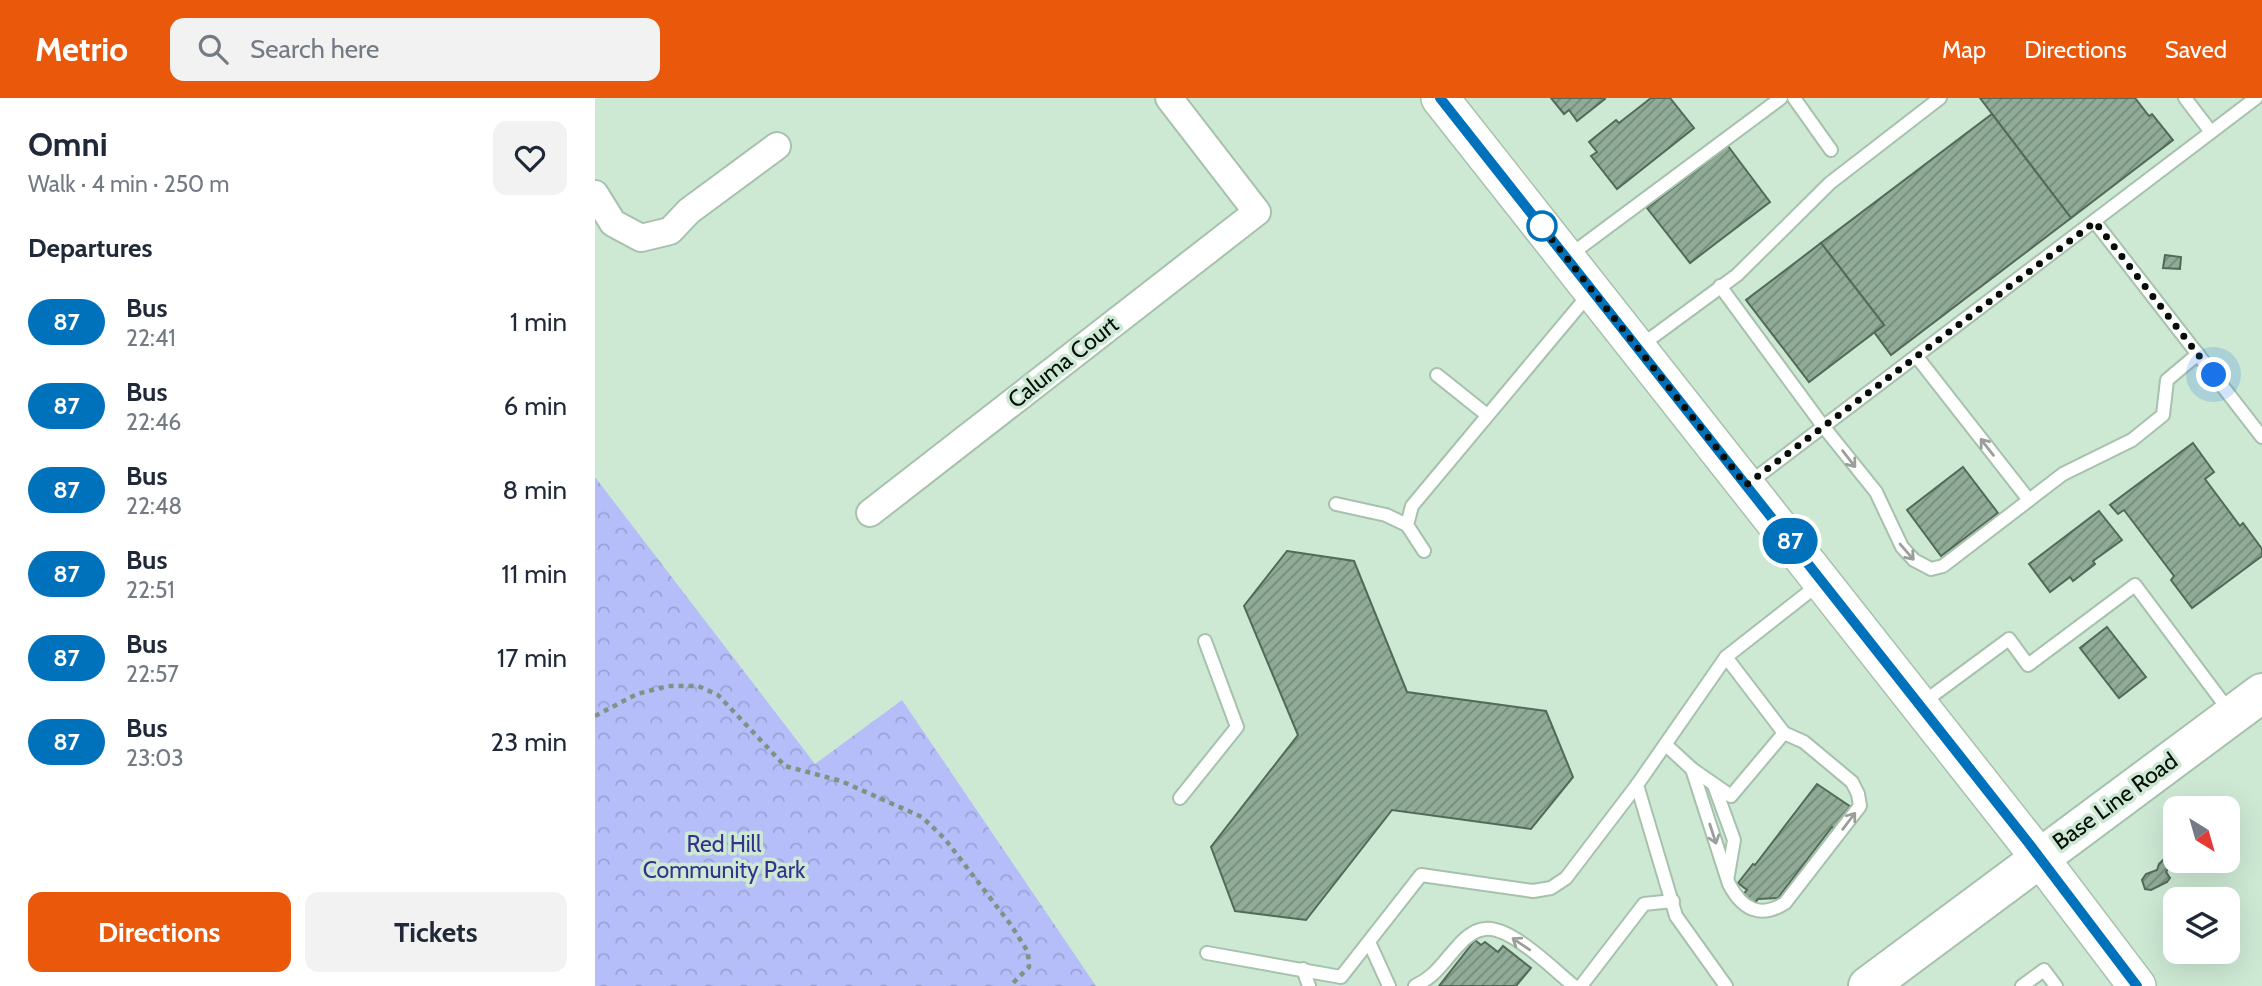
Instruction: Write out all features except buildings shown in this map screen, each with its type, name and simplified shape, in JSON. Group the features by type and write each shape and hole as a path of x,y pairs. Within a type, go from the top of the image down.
{"main road":[{"path":"1440,98 1920,705 2137,986"},
{"name":"Base Line Road","path":"1868,986 2247,704"}],"street":[{"name":"Caluma Court","path":"870,513 1257,212 1169,98"},
{"path":"595,194 613,223 642,238 670,231 689,211 777,146"}],"lane":[{"path":"1567,258 1781,98"},
{"path":"1794,98 1831,150"},
{"path":"1637,348 1737,275 1830,183 1940,98"},
{"path":"2185,98 2211,132"},
{"path":"1746,485 2256,98"},
{"path":"2095,222 2262,438"},
{"path":"1720,286 1875,492 1902,547 1914,560 1931,569 1943,566 2063,474 2132,440 2162,415 2167,380 2198,354"},
{"path":"1407,525 1412,506 1592,290"},
{"path":"1917,357 2029,500"},
{"path":"1437,375 1487,415"},
{"path":"1336,504 1386,515 1407,525 1424,551"},
{"path":"1207,953 1342,977 1421,875 1532,891 1551,888 1566,878 1637,785 1726,657 1822,582"},
{"path":"1920,705 2009,639 2028,665 2135,585 2247,704"},
{"path":"1180,798 1237,727 1205,641"},
{"path":"1692,769 1735,895 1745,906 1759,911 1773,911 1785,904 1860,806 1852,782 1804,742 1784,733 1726,657"},
{"path":"1666,745 1692,769 1731,796 1784,733"},
{"path":"1714,784 1734,840 1727,877"},
{"path":"1637,785 1677,916 1726,986"},
{"path":"1581,986 1644,904 1673,901"},
{"path":"1415,986 1434,975 1458,945 1471,934 1485,928 1503,932 1523,944 1574,986"},
{"path":"1369,942 1389,986"},
{"path":"1303,969 1309,986"},
{"path":"2022,986 2044,970 2056,986"}],"path":[{"path":"595,716 636,694 668,686 698,686 718,695 785,765 841,781 922,817 945,839 990,896 1028,952 1029,967 1010,986"}],"green space":[{"name":"Red Hill Community Park","path":"595,477 815,764 902,700 1096,986 595,986"}],"bus line":[{"name":"87","path":"1440,98 2027,841 2137,986"}],"route":[{"path":"1542,226 1539,223 1746,485 2095,222 2214,375"}]}
